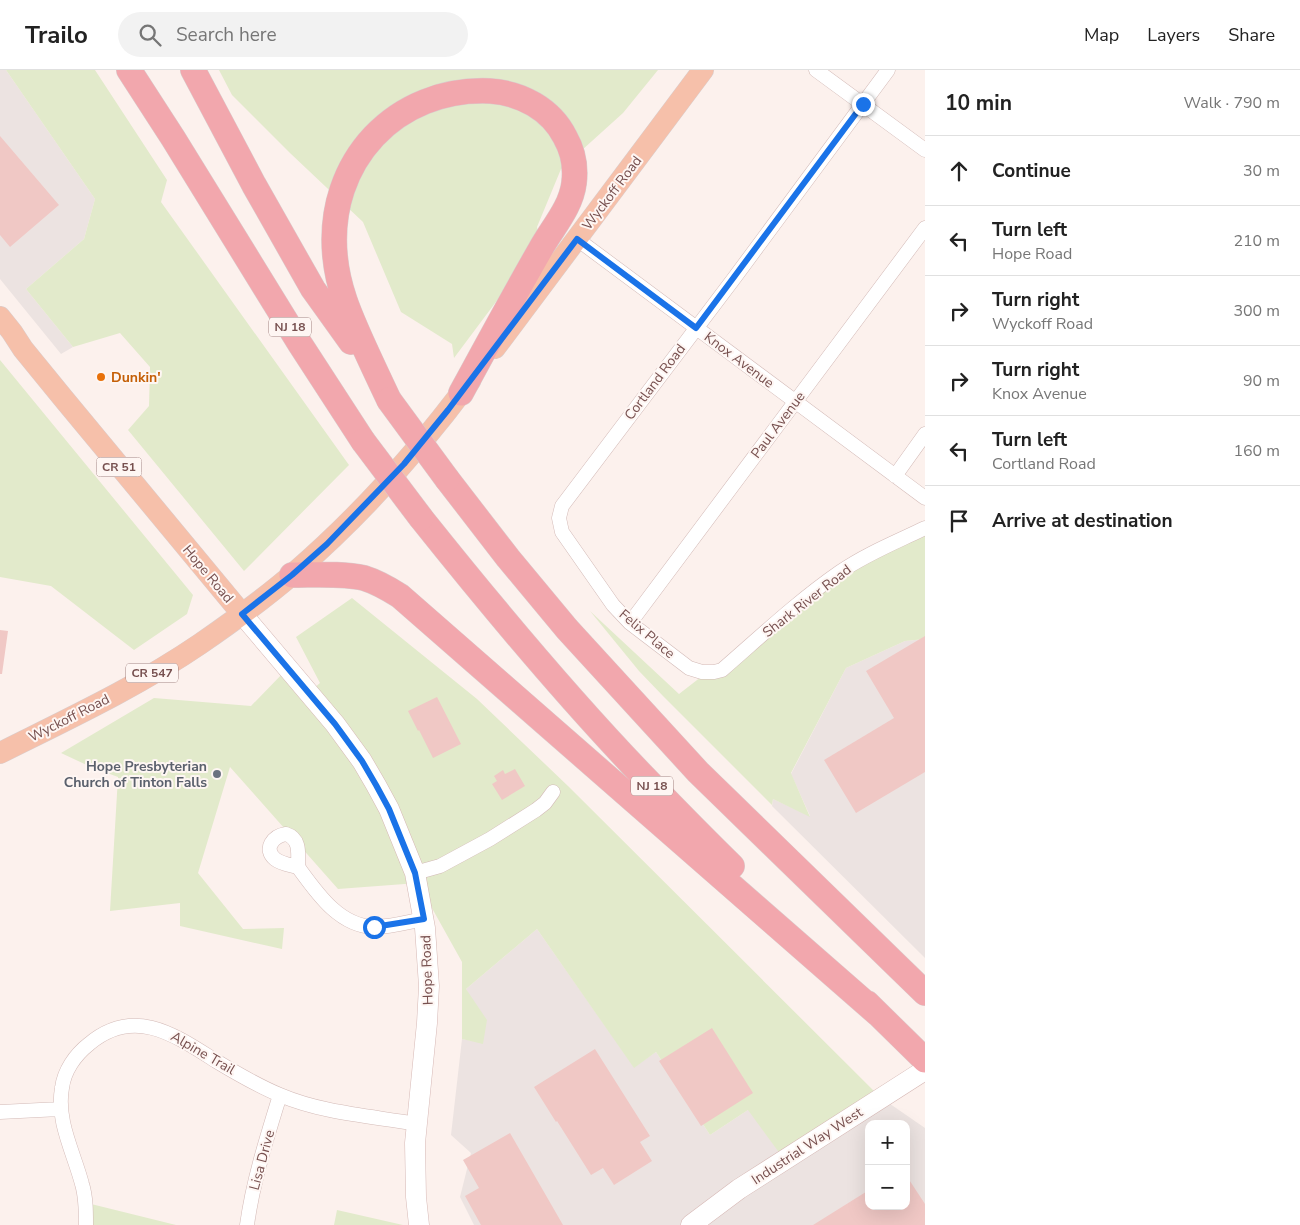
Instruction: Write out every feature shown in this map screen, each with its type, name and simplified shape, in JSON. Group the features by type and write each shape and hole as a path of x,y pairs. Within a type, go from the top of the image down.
{"highway":[{"name":"NJ 18","path":"129,70 300,344 364,441 421,518 477,588 565,692 643,777 925,1060"},
{"name":"NJ 18","path":"193,70 254,185 313,290 448,479 508,558 567,629 698,772 925,993"},
{"path":"385,392 347,309 341,291 335,258 334,222 343,184 351,168 370,140 393,119 411,107 450,94 476,91 496,92 516,96 531,102 558,125 569,144 573,157 574,184 571,197 565,209 541,247 461,393"},
{"path":"292,575 363,578 371,580 400,596 878,1014"}],"main road":[{"name":"Wyckoff Road","path":"0,753 132,685 199,645 292,575 327,544 404,464 461,393 703,70"},
{"name":"Hope Road","path":"0,317 23,349 242,614"}],"street":[{"path":"816,70 925,150"},
{"name":"Cortland Road","path":"559,518 562,506 888,70"},
{"name":"Paul Avenue","path":"630,623 925,228"},
{"name":"Knox Avenue","path":"577,239 925,498"},
{"path":"896,476 925,434"},
{"name":"Felix Place","path":"559,518 562,532 613,605 630,623 689,668 702,672 722,670"},
{"name":"Shark River Road","path":"722,670 813,592 841,572 863,558 925,528"},
{"name":"Hope Road","path":"242,614 335,724 362,761 389,809 415,873 424,919 429,986 415,1169 419,1225"},
{"path":"415,873 440,866 490,839 536,810 545,803 553,792"},
{"path":"298,868 313,889 340,915 350,921 363,926 374,927 424,919"},
{"name":"Alpine Trail","path":"86,1225 85,1194 60,1108 62,1086 65,1075 78,1054 94,1039 122,1028 138,1026 167,1032 280,1095 324,1109 417,1124"},
{"name":"Industrial Way West","path":"691,1225 739,1189 925,1070"},
{"name":"Lisa Drive","path":"248,1225 249,1208 280,1095"},
{"path":"0,1112 60,1108"}],"shaded area":[{"path":"0,70 6,70 95,199 84,239 26,289 73,347 61,354 0,279"},
{"path":"925,639 925,958 772,806 773,799 810,816 791,774 846,668 905,641"},
{"path":"537,929 634,1067 656,1052 710,1135 748,1110 880,1097 925,1128 925,1225 474,1225 460,1197 471,1153 451,1135 462,1039 483,1043 466,989"}],"green space":[{"path":"6,70 95,70 167,180 161,202 349,465 244,571 128,430 149,406 150,367 120,333 73,347 26,289 84,239 95,199"},
{"path":"219,70 658,70 623,113 561,169 537,227 540,243 454,358 452,344 401,312 363,222 232,95"},
{"path":"0,360 193,595 187,614 134,650 51,586 0,577"},
{"path":"925,530 925,639 905,641 846,668 791,773 810,817 773,799 772,805 639,671 590,611 679,694 822,583"},
{"path":"352,598 477,699 568,786 880,1097 786,1162 748,1110 710,1135 656,1052 634,1068 537,929 466,989 487,1020 483,1044 462,1039 462,962 418,883 338,889 230,767 198,873 243,929 284,928 282,949 180,926 180,903 110,911 118,777 61,753 154,698 251,706 286,670 308,693 320,683 296,637"},
{"path":"83,1202 176,1225 84,1225"},
{"path":"337,1210 403,1225 334,1225"}],"building":[{"path":"0,136 59,205 10,247 0,235"},
{"path":"0,630 8,631 2,674 0,674"},
{"path":"925,636 925,772 856,813 824,760 894,718 866,671"},
{"path":"437,697 461,744 433,758 408,711"},
{"path":"515,769 525,786 502,800 492,784 497,781 494,776 503,770 505,774"},
{"path":"712,1028 753,1093 701,1126 659,1061"},
{"path":"595,1049 650,1136 640,1142 652,1161 614,1185 603,1168 591,1175 534,1087"},
{"path":"510,1133 563,1225 481,1225 465,1196 479,1188 463,1160"},
{"path":"910,1181 925,1204 925,1225 813,1225 865,1192 865,1210 910,1210"}],"place":[{"name":"Dunkin'","path":"101,377"},
{"name":"Hope Presbyterian Church of Tinton Falls","path":"217,774"}],"route":[{"path":"374,927 424,919 415,873 389,809 362,761 335,724 242,614 292,575 327,544 404,464 448,410 577,239 696,328 863,104"}]}
